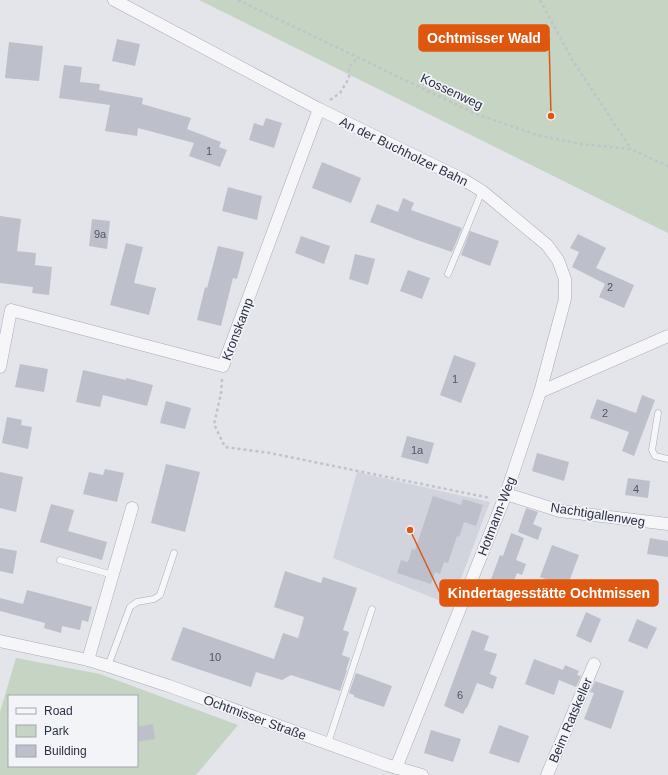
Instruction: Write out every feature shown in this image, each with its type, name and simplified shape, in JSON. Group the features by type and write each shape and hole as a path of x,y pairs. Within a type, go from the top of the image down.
{"street":[{"name":"An der Buchholzer Bahn","path":"114,0 319,109 464,180 482,191 547,245 558,260 565,279 565,299 540,392"},
{"name":"Kronskamp","path":"0,367 6,309 223,366 319,109"},
{"path":"540,392 668,336"},
{"name":"Hotmann-Weg","path":"388,769 504,498 540,392"},
{"name":"Nachtigallenweg","path":"504,498 560,511 668,524"},
{"path":"88,660 132,508"},
{"name":"Ochtmisser Straße","path":"0,641 88,660 108,666 169,686 328,743 388,769 422,775"},
{"name":"Beim Ratskeller","path":"547,775 594,664"}],"lane":[{"path":"448,274 482,191"},
{"path":"658,413 652,450 655,456 668,459"},
{"path":"108,666 130,607 137,602 154,599 160,595 174,553"},
{"path":"60,560 113,575"},
{"path":"328,743 372,609"}],"path":[{"name":"Kossenweg","path":"238,0 476,114 538,135 582,144 631,149 668,166"},
{"path":"540,0 573,61 631,149"},
{"path":"319,109 340,93 349,78 349,67 358,57"},
{"path":"223,366 221,394 214,424 226,447 270,453 489,498 504,498"}],"shaded area":[{"path":"357,472 490,502 451,605 333,558"}],"green space":[{"path":"199,0 668,0 668,233"},
{"path":"16,658 100,674 238,725 196,775 0,775 0,712"}],"building":[{"path":"117,39 140,44 135,66 112,61"},
{"path":"9,42 43,46 39,81 5,78"},
{"path":"64,65 82,67 80,82 100,84 99,90 143,98 142,104 191,118 187,129 221,142 219,147 227,150 220,167 189,156 194,143 138,128 137,136 105,131 110,105 59,98"},
{"path":"266,118 282,123 274,148 249,140 254,123 263,126"},
{"path":"322,162 361,178 351,203 312,188"},
{"path":"228,187 262,196 257,220 222,211"},
{"path":"403,198 414,203 411,210 462,228 452,252 370,222 377,204 398,212"},
{"path":"0,216 21,219 17,251 36,253 35,265 52,267 49,295 32,293 33,287 0,283"},
{"path":"92,219 110,221 107,249 89,246"},
{"path":"470,231 499,241 490,266 461,255"},
{"path":"578,234 606,248 596,268 634,285 624,308 599,297 605,284 572,267 579,252 570,248"},
{"path":"301,236 330,246 324,264 295,253"},
{"path":"126,243 143,247 134,283 156,288 149,315 110,305"},
{"path":"218,246 244,252 237,279 233,278 221,326 197,320 205,287 207,288"},
{"path":"355,254 375,259 368,285 349,279"},
{"path":"408,270 430,278 422,299 400,291"},
{"path":"454,355 476,363 461,403 440,395"},
{"path":"20,364 48,369 44,392 15,387"},
{"path":"83,370 153,385 147,406 103,395 100,407 76,402"},
{"path":"642,395 655,400 634,456 622,451 629,432 590,418 597,399 636,413"},
{"path":"166,401 191,408 185,429 160,423"},
{"path":"7,417 22,420 21,425 32,427 28,449 2,443"},
{"path":"407,436 434,443 428,464 401,457"},
{"path":"537,453 569,462 564,481 532,471"},
{"path":"166,464 200,472 185,532 151,523"},
{"path":"105,469 124,473 117,502 83,494 89,472 103,475"},
{"path":"0,472 23,477 16,512 0,508"},
{"path":"628,478 650,481 648,498 625,495"},
{"path":"433,496 461,505 463,499 483,505 476,526 464,522 459,537 457,536 448,563 444,562 440,574 435,572 431,584 397,573 401,560 408,562 412,549 415,550"},
{"path":"51,504 74,510 68,531 107,542 102,560 40,542"},
{"path":"526,508 538,512 533,524 542,528 538,540 518,532"},
{"path":"511,533 524,538 516,560 526,564 522,575 517,573 511,589 490,582 500,555 503,556"},
{"path":"650,538 668,541 668,557 647,554"},
{"path":"552,545 579,555 567,587 540,577"},
{"path":"0,548 17,551 13,574 0,571"},
{"path":"285,571 321,583 323,577 357,588 343,630 349,632 342,655 350,658 340,691 291,675 282,680 256,672 251,687 171,660 183,627 274,659 283,633 298,638 304,617 274,607"},
{"path":"27,590 92,607 88,622 82,620 80,630 62,626 61,633 44,628 45,623 0,611 0,598 23,604"},
{"path":"586,612 601,619 591,643 576,636"},
{"path":"637,619 657,628 647,649 628,641"},
{"path":"472,630 489,636 484,650 497,654 490,674 497,677 493,689 477,683 463,714 444,706"},
{"path":"534,659 563,670 565,665 579,671 577,675 581,676 576,687 559,680 554,695 525,684"},
{"path":"356,673 392,686 384,707 354,697 354,695 349,693"},
{"path":"595,681 624,691 611,729 584,719 594,693 590,692"},
{"path":"153,724 155,739 138,742 138,727"},
{"path":"499,725 529,736 519,763 489,753"},
{"path":"431,730 461,739 453,762 424,753"}],"place":[{"name":"Ochtmisser Wald","path":"551,116"},
{"name":"Kindertagesstätte Ochtmissen","path":"410,530"}]}
